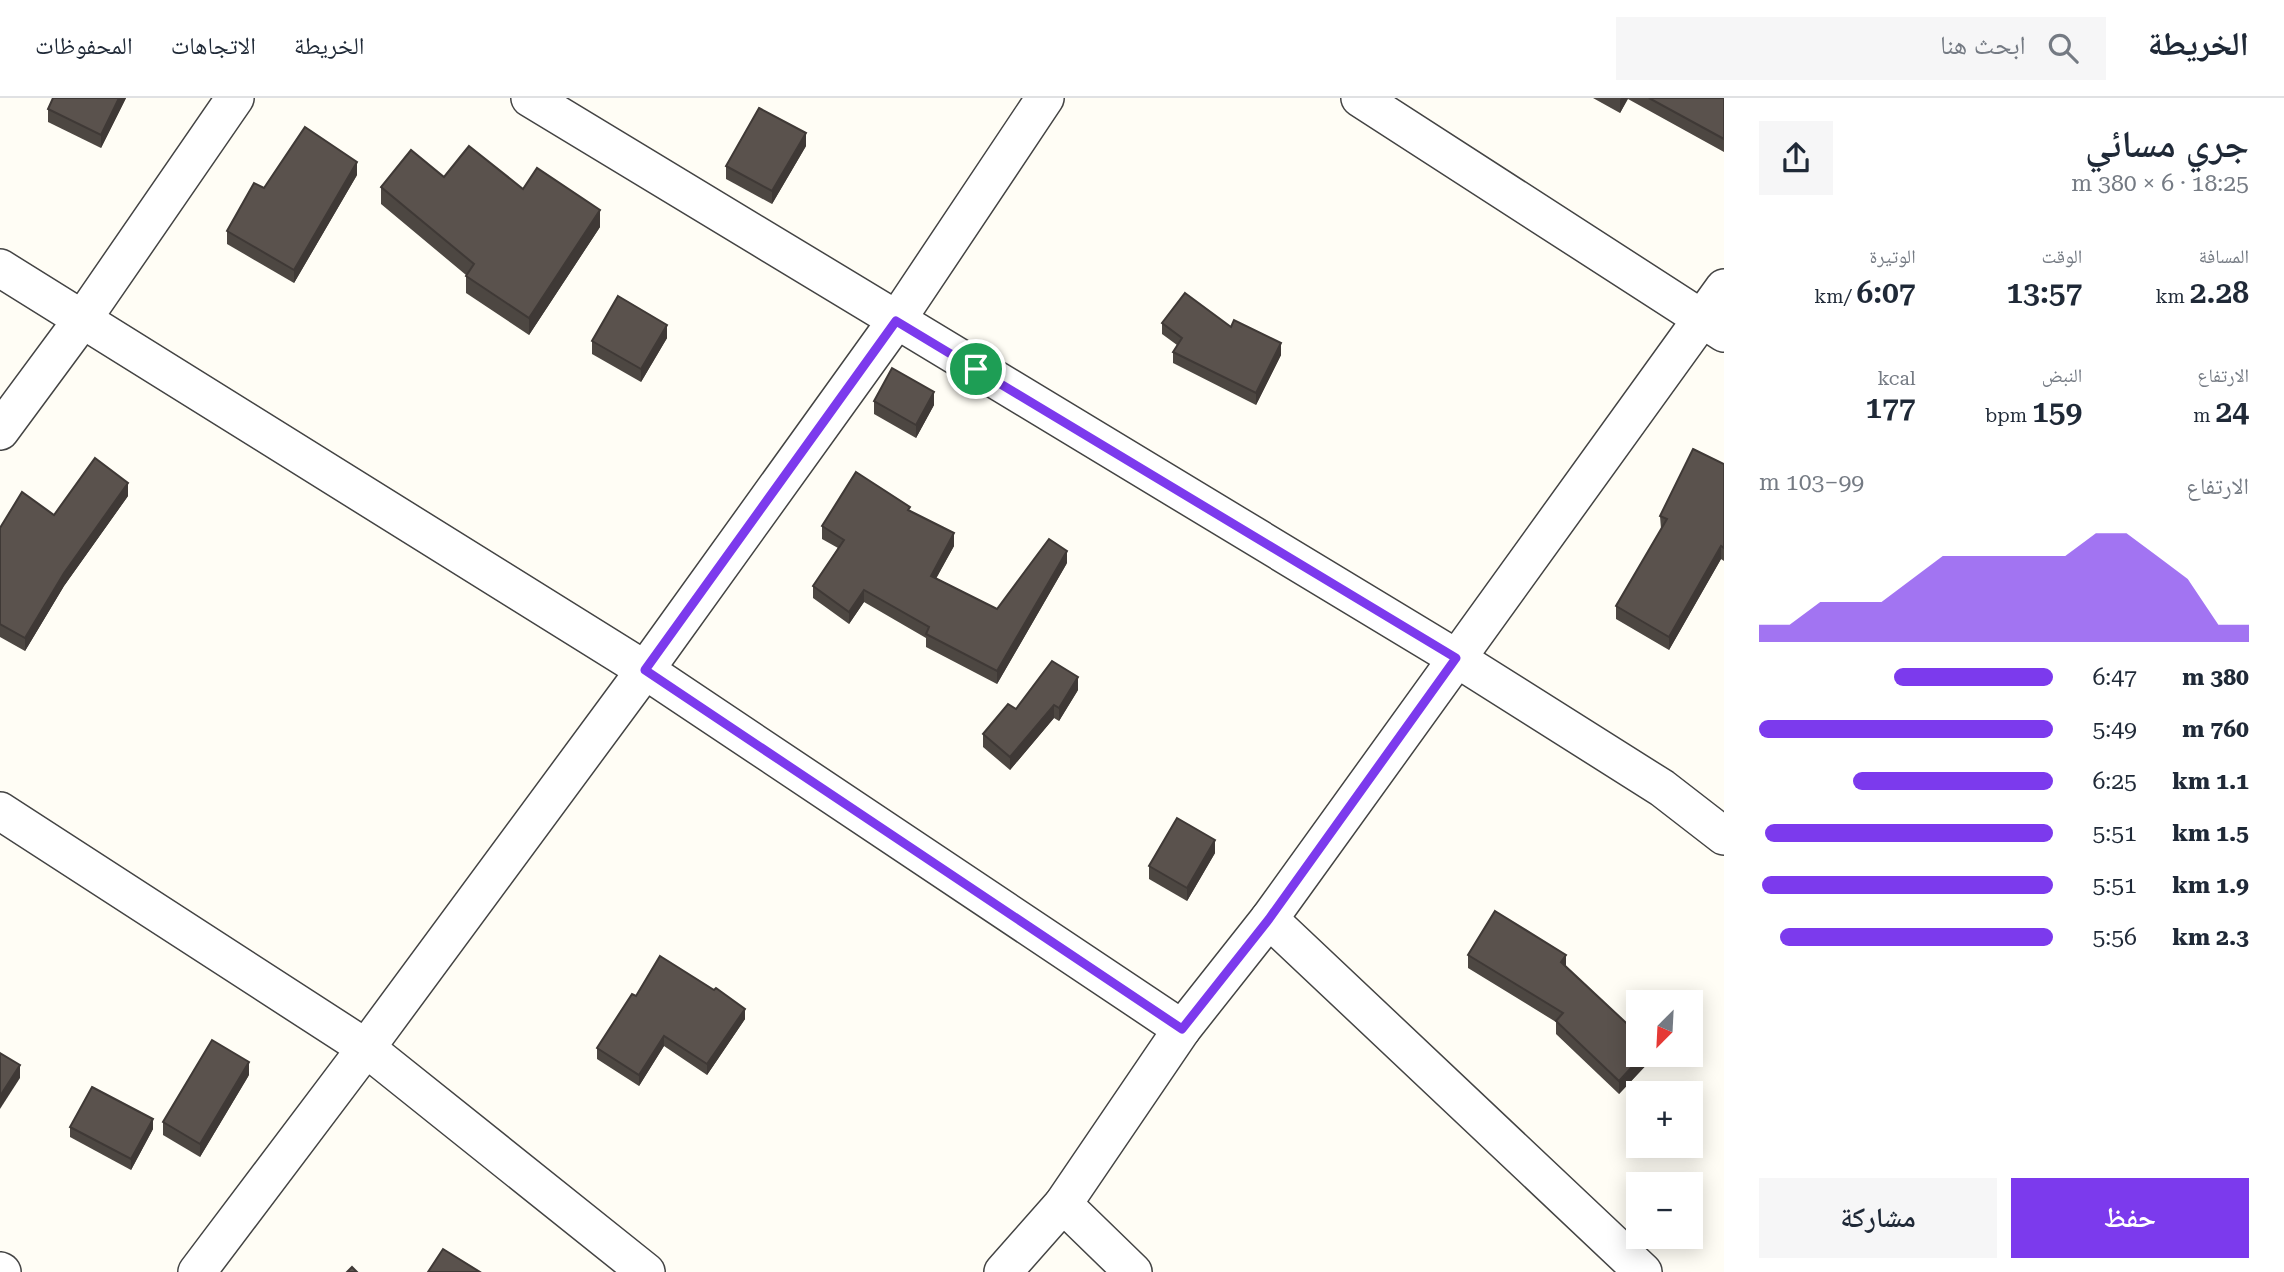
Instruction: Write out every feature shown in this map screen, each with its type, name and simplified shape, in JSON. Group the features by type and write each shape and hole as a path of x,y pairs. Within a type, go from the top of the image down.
{"street":[{"path":"0,431 82,320 235,98"},
{"path":"530,98 1456,658 1662,788 1724,836"},
{"path":"197,1272 645,670 896,321 1045,98"},
{"path":"1360,98 1714,326"},
{"path":"0,268 645,670 1182,1029"},
{"path":"1003,1272 1063,1204 1182,1029 1269,919 1456,658 1714,326 1724,288"},
{"path":"0,811 366,1048 646,1272"},
{"path":"1269,919 1643,1272"},
{"path":"1063,1204 1133,1272"}],"building":[{"path":"53,98 119,98 101,135 48,109"},
{"path":"1649,98 1724,98 1724,139"},
{"path":"759,108 806,133 772,191 726,166"},
{"path":"305,127 357,162 294,270 227,231 254,183 264,188"},
{"path":"469,146 523,189 537,168 600,210 529,318 466,276 474,264 381,187 411,150 444,177"},
{"path":"1185,293 1231,327 1234,320 1281,343 1256,393 1173,352 1182,338 1162,323"},
{"path":"618,296 667,325 641,369 592,341"},
{"path":"892,368 934,392 916,425 874,401"},
{"path":"1693,449 1724,464 1724,548 1721,546 1669,637 1616,606 1667,519 1660,516"},
{"path":"95,458 128,483 64,573 25,638 0,624 0,528 22,492 54,515"},
{"path":"856,472 910,507 908,510 954,533 931,576 997,609 1049,539 1067,551 997,671 926,634 929,627 864,590 849,612 813,586 844,540 822,526"},
{"path":"1052,661 1078,677 1059,708 1054,705 1010,757 983,734 1008,704 1016,709"},
{"path":"1177,818 1215,840 1187,888 1149,866"},
{"path":"1495,911 1566,955 1561,962 1626,1023 1626,1068 1631,1068 1619,1081 1556,1021 1563,1013 1468,955"},
{"path":"660,956 714,990 716,988 745,1009 707,1064 664,1036 639,1075 597,1048 632,994 636,996"},
{"path":"212,1040 249,1062 200,1144 163,1122"},
{"path":"0,1053 20,1065 0,1096"},
{"path":"92,1087 153,1119 131,1159 70,1127"},
{"path":"443,1249 480,1272 428,1272"}],"route":[{"path":"896,321 976,369 1456,658 1269,919 1182,1029 645,670 896,321"}]}
